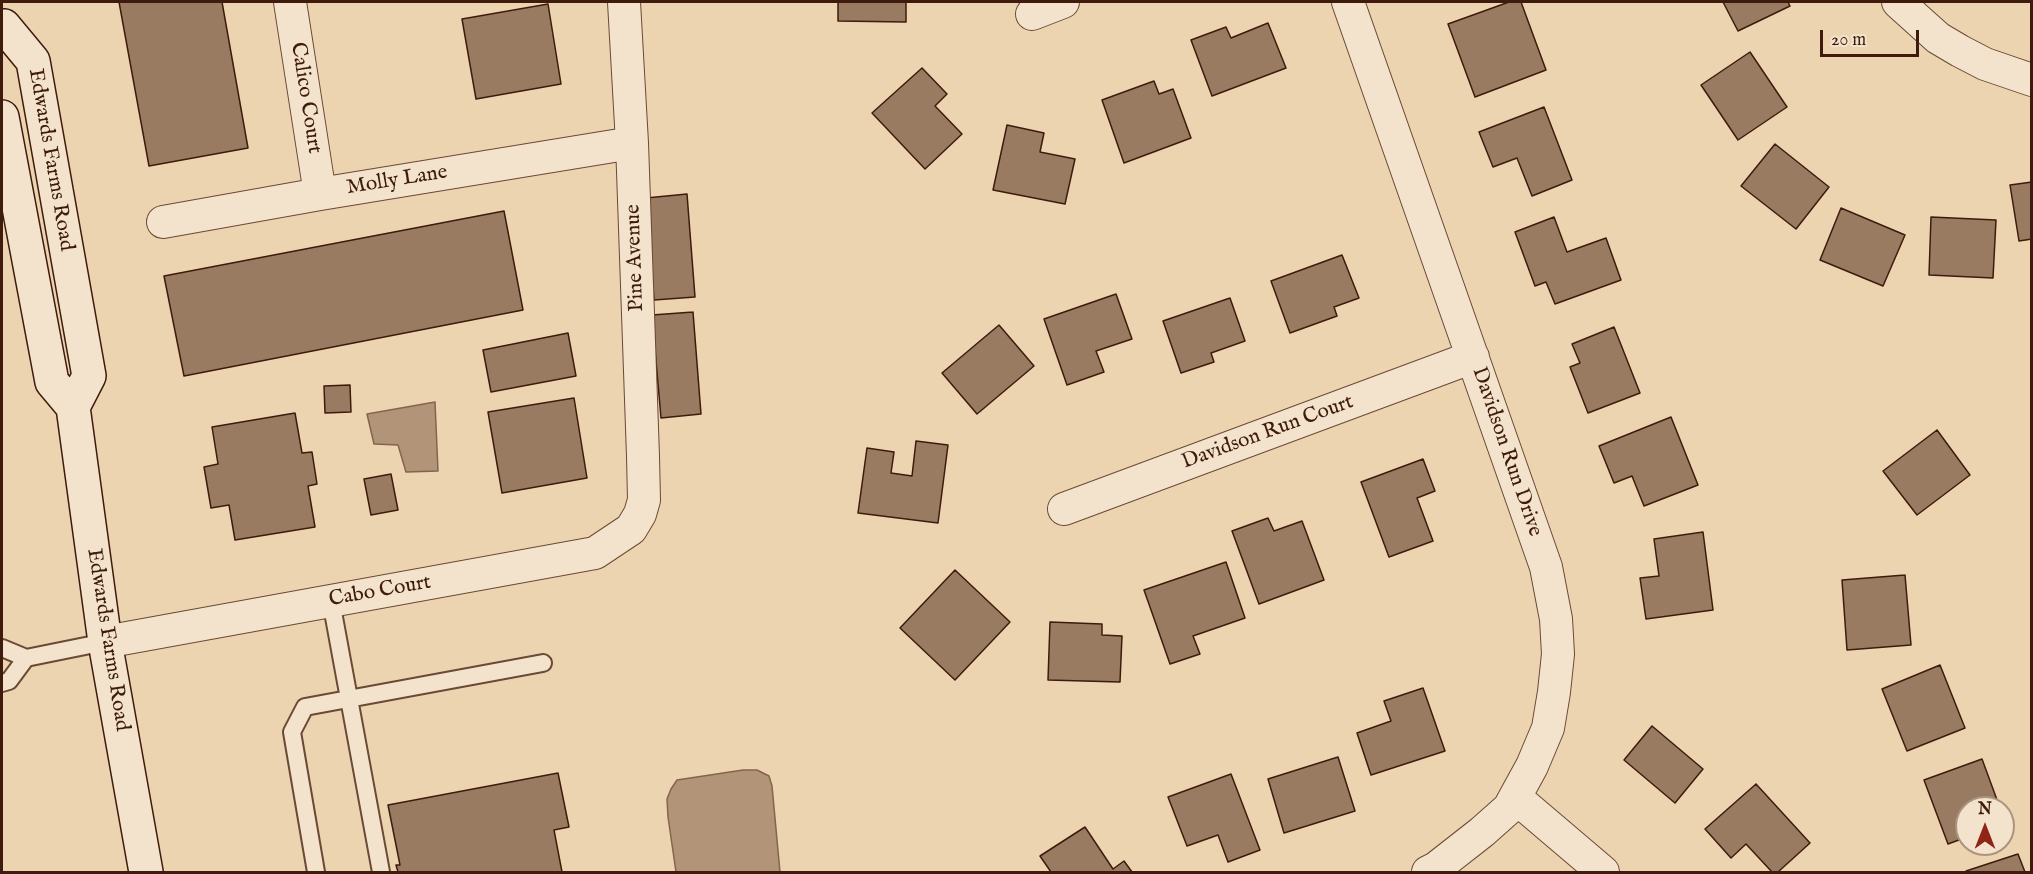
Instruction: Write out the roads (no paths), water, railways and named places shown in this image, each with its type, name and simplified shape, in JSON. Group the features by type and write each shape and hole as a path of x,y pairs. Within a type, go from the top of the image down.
{"main road":[{"name":"Edwards Farms Road","path":"2,25 33,61 89,376 73,407"},
{"name":"Edwards Farms Road","path":"2,117 12,226 52,382 73,407 105,642 146,873"}],"street":[{"name":"Calico Court","path":"290,2 320,194"},
{"name":"Pine Avenue","path":"624,2 632,143 643,456 644,500 640,514"},
{"path":"1032,14 1063,2"},
{"name":"Davidson Run Drive","path":"1348,2 1546,567 1556,620 1558,654 1548,728 1516,798 1509,808 1482,832 1428,873"},
{"path":"1898,2 1938,38 1985,64 2031,80"},
{"name":"Molly Lane","path":"163,222 632,143"},
{"name":"Davidson Run Court","path":"1064,509 1473,357"},
{"name":"Cabo Court","path":"105,642 596,553 631,529 640,514"},
{"path":"1516,798 1603,873"}],"lane":[{"path":"331,601 381,873"},
{"path":"2,648 26,658 105,642"},
{"path":"2,683 9,681 26,658"},
{"path":"316,873 292,732 305,707 543,663"}]}
